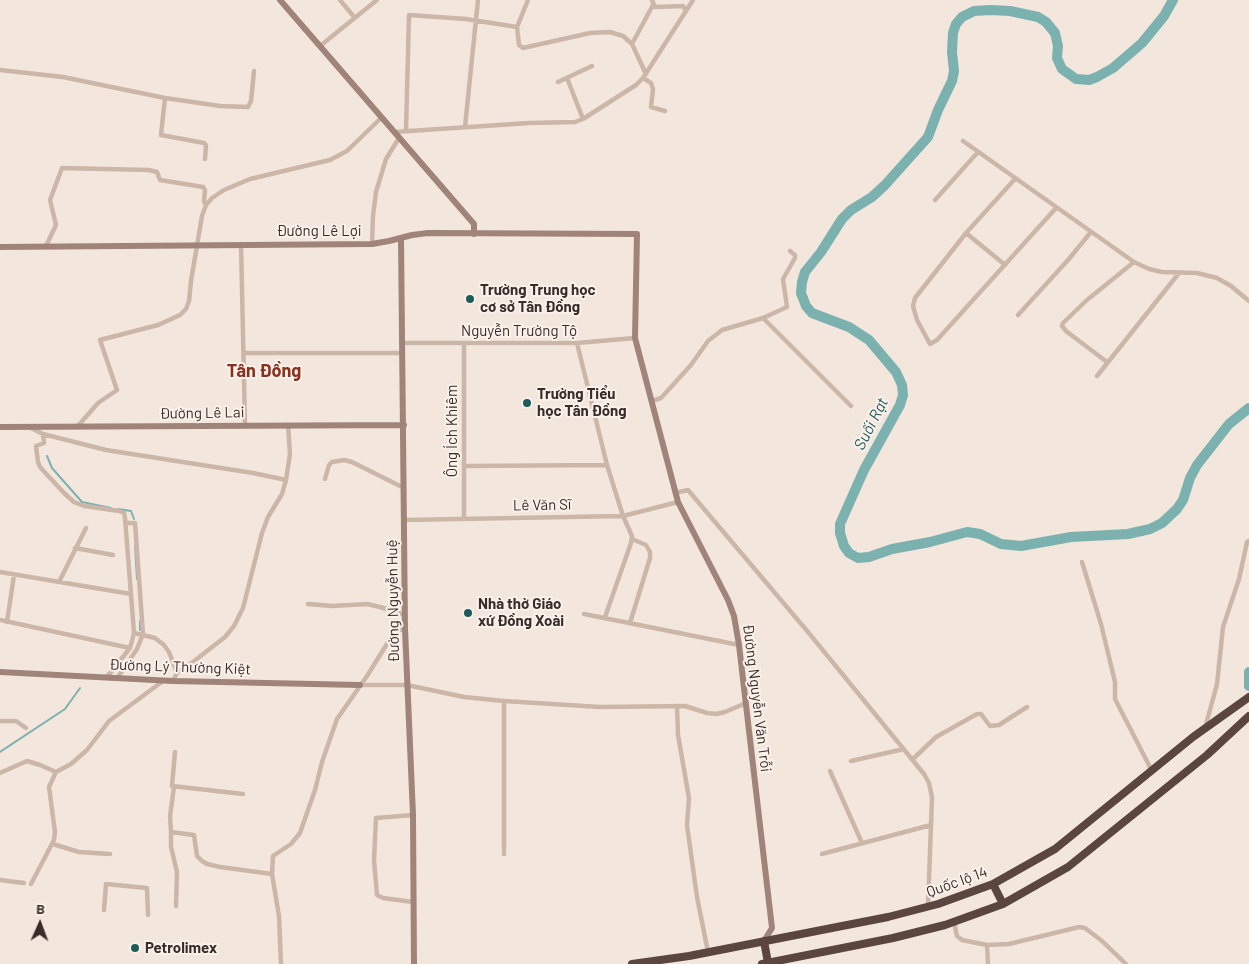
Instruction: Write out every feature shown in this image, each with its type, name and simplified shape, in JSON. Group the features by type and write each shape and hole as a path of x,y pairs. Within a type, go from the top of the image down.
{"highway":[{"name":"Quốc lộ 14","path":"632,964 708,952 888,917 928,907 993,884 1055,849 1205,729 1249,697"},
{"path":"764,941 765,963 893,938 954,922 1003,904 1068,867 1206,754 1248,717"},
{"path":"993,884 1003,904"}],"street":[{"path":"280,0 474,224 474,234"},
{"path":"340,0 355,18"},
{"path":"320,46 377,0"},
{"path":"465,127 478,0"},
{"path":"528,0 517,27 519,45 523,48 600,32 610,32 623,36 632,44 645,76 653,89 651,107 665,111"},
{"path":"394,132 575,122 583,119 645,76 692,1"},
{"path":"632,44 652,3 658,8 683,6 686,11"},
{"path":"406,130 409,15 517,27"},
{"path":"558,82 592,66"},
{"path":"0,70 63,77 165,98 220,106 248,107 251,101 254,71"},
{"path":"567,78 583,119"},
{"path":"165,98 161,135 204,143 206,145 205,159"},
{"path":"77,428 98,404 117,390 100,340 158,325 180,315 186,310 202,216 206,205 212,198 224,190 250,179 330,160 347,151 381,118"},
{"path":"372,244 373,216 379,183 386,159 399,138"},
{"path":"963,140 1015,179 1134,262 1149,270 1197,273 1217,278 1231,286 1249,301"},
{"path":"935,200 978,152"},
{"path":"46,246 56,225 50,200 62,168 149,170 156,172 160,180 205,188 204,201 206,205"},
{"path":"1015,179 966,233 915,298 913,306 917,320 930,344 937,340 1056,208"},
{"name":"Đường Lê Lợi","path":"0,247 372,244 428,233 591,232 637,234"},
{"path":"1018,315 1091,232"},
{"path":"966,233 1004,264"},
{"name":"Đường Nguyễn Văn Trỗi","path":"637,234 635,338 678,502 728,600 734,616 772,928 764,941"},
{"name":"Đường Nguyễn Huệ","path":"401,238 405,629 413,815 414,964"},
{"path":"241,244 245,425"},
{"path":"652,401 661,398 708,341 722,330 763,318 787,307 783,279 795,258 795,255 790,251"},
{"path":"1107,362 1062,326 1087,300 1134,262"},
{"path":"1096,376 1179,273"},
{"path":"763,318 851,406"},
{"name":"Nguyễn Trường Tộ","path":"402,343 577,343 635,338"},
{"path":"577,343 607,465 632,539 605,617"},
{"name":"Ông Ích Khiêm","path":"464,344 464,519"},
{"path":"244,353 403,353"},
{"path":"173,681 177,673 218,642 234,626 246,601 262,533 268,517 282,494 286,480 290,454 288,425"},
{"name":"Đường Lê Lai","path":"0,427 404,425"},
{"path":"27,427 43,434 106,450 286,480"},
{"path":"43,434 44,443 36,446 38,462 43,471 74,502 84,506 124,513 134,633 130,648 107,677"},
{"path":"325,480 329,465 338,460 344,460 352,462 404,488"},
{"path":"464,466 607,465"},
{"path":"675,493 688,490 913,759 929,784 932,797 932,818 928,907"},
{"name":"Lê Văn Sĩ","path":"404,520 623,516 678,502"},
{"path":"118,677 137,649 143,634 135,523 126,524"},
{"path":"59,582 86,528"},
{"path":"630,624 650,558 650,552 646,545 632,539"},
{"path":"1205,729 1206,718 1217,684 1223,627 1239,579 1247,542 1249,541"},
{"path":"75,548 113,555"},
{"path":"1082,562 1101,624 1115,682 1115,699 1152,771"},
{"path":"0,572 131,594"},
{"path":"7,622 14,575"},
{"path":"308,604 332,606 366,604 405,615"},
{"path":"584,614 739,646"},
{"path":"0,620 130,648"},
{"path":"281,964 279,916 272,874 273,856 291,844 300,833 337,719 395,631 405,629"},
{"path":"134,633 155,638 164,645 169,652 177,673"},
{"name":"Đường Lý Thường Kiệt","path":"0,672 173,681 360,685"},
{"path":"31,884 53,844 55,832 48,787 56,772 71,764 87,750 110,721 164,680"},
{"path":"360,685 407,685 464,697 504,701 600,707 685,706 716,714 746,703"},
{"path":"504,701 504,854"},
{"path":"677,706 678,735 689,798 687,825 697,896 708,952"},
{"path":"913,759 936,737 977,714 981,714 990,726 998,725 1027,707"},
{"path":"0,721 16,721 26,728"},
{"path":"851,761 904,749"},
{"path":"176,752 171,785 174,787 170,816 172,854 177,872 176,906"},
{"path":"0,773 27,761 56,772"},
{"path":"830,771 862,843"},
{"path":"174,787 243,794"},
{"path":"413,815 376,818 374,860 377,895 383,898 413,902"},
{"path":"822,854 931,825"},
{"path":"171,832 194,835 198,856 207,864 272,874"},
{"path":"53,844 79,852 110,854"},
{"path":"0,880 24,883"},
{"path":"104,910 106,884 147,888 148,915"},
{"path":"954,922 957,936 962,940 987,945 1009,944 1079,927 1085,928 1126,964"},
{"path":"987,945 988,964"}],"waterway":[{"name":"Suối Rạt","path":"1173,0 1164,16 1142,43 1113,68 1089,80 1076,79 1062,69 1057,58 1058,46 1055,33 1046,22 1038,17 1010,11 990,10 974,11 962,17 956,24 953,33 954,71 952,81 928,137 885,185 842,219 821,252 805,272 801,293 806,306 812,313 849,327 869,340 896,372 902,385 903,395 900,405 864,470 840,524 840,533 844,546 849,553 858,558 869,557 892,549 930,542 967,532 980,534 1001,544 1021,546 1071,537 1128,534 1150,529 1162,523 1177,509 1183,500 1190,478 1197,465 1229,424 1249,408"},
{"path":"47,456 52,468 82,502 111,508"},
{"path":"118,509 131,511 134,519"},
{"path":"135,546 137,579"},
{"path":"140,621 140,630"},
{"name":"Suối Rạt","path":"1249,672 1249,686"},
{"path":"0,752 65,709 80,688"}],"place":[{"name":"Trường Trung học cơ sở Tân Đồng","path":"470,299"},
{"name":"Trường Tiểu học Tân Đồng","path":"527,403"},
{"name":"Nhà thờ Giáo xứ Đồng Xoài","path":"468,613"},
{"name":"Petrolimex","path":"135,948"}],"district":[{"name":"Tân Đồng","path":"264,371"}]}
